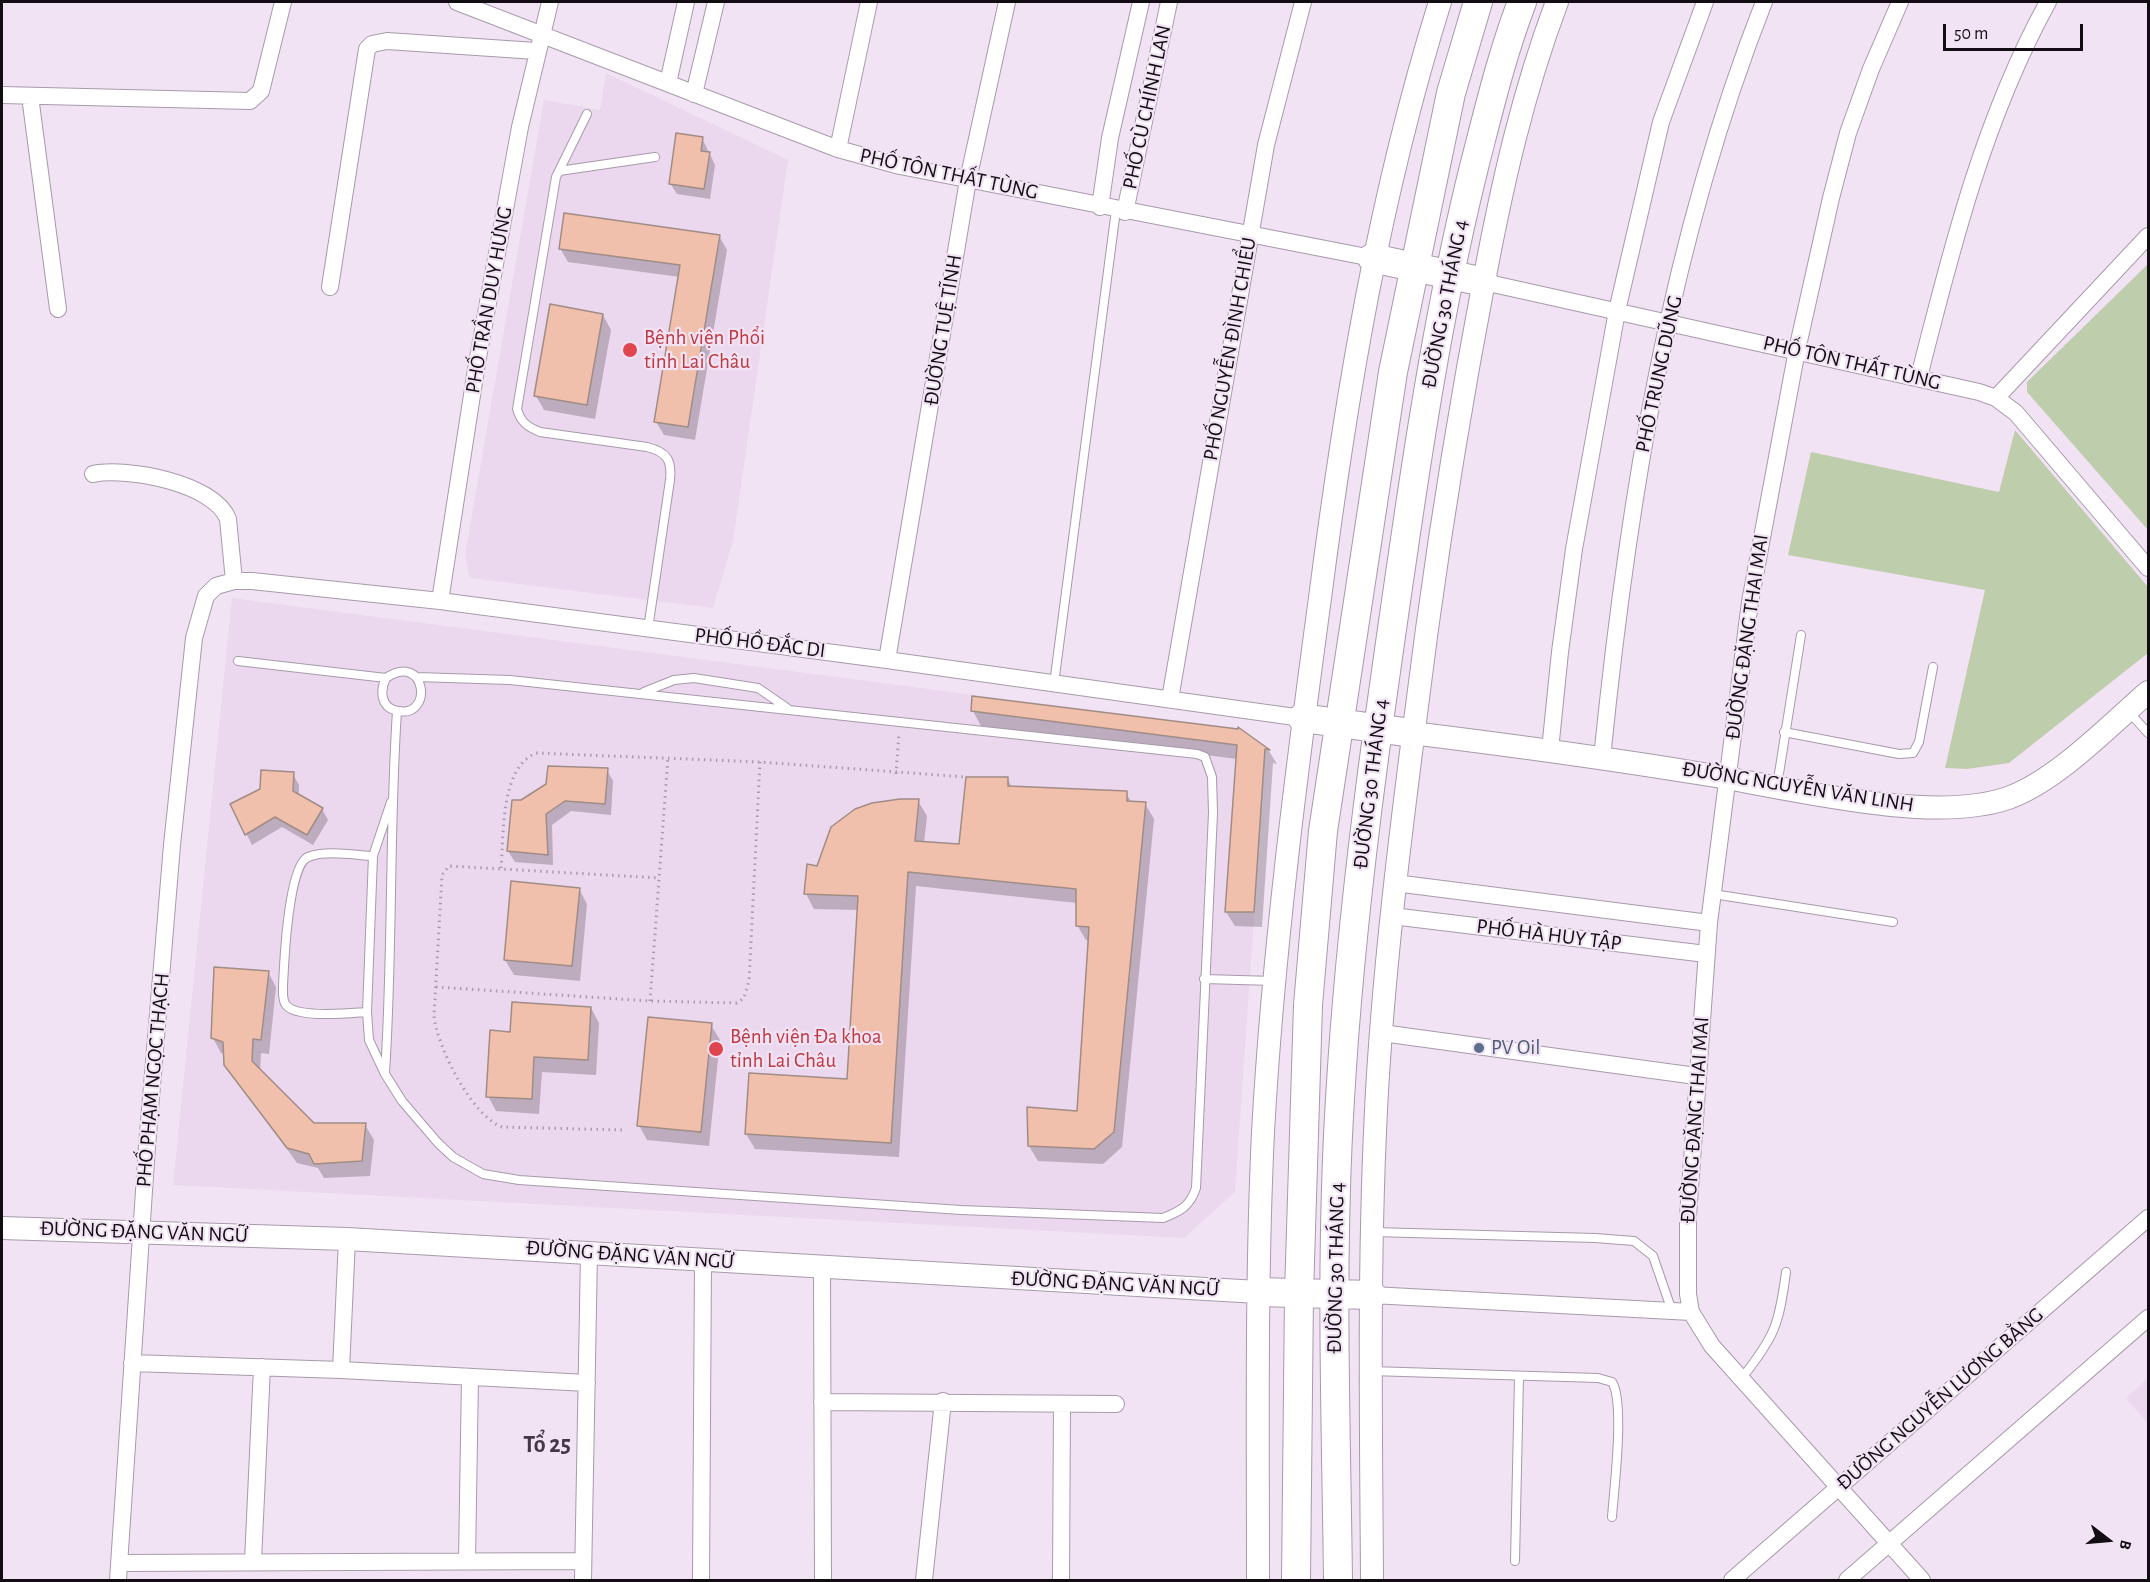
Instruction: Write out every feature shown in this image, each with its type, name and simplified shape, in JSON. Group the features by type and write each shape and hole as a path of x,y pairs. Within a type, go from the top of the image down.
{"highway":[{"name":"ĐƯỜNG 30 THÁNG 4","path":"1296,1581 1299,1294 1307,1017 1313,924 1323,831 1393,372 1451,93 1478,2"},
{"name":"ĐƯỜNG 30 THÁNG 4","path":"1338,1581 1334,1295 1336,1175 1346,1020 1361,855 1422,420 1449,276 1483,130 1522,2"},
{"path":"1372,258 1484,282"},
{"path":"1302,718 1412,734"},
{"path":"1258,1292 1372,1295"}],"street":[{"path":"2,95 250,100 261,91 283,2"},
{"name":"PHỐ TRẦN DUY HƯNG","path":"440,601 477,363 536,51 550,2"},
{"path":"668,83 686,2"},
{"path":"694,93 716,2"},
{"path":"838,149 869,2"},
{"name":"ĐƯỜNG TUỆ TĨNH","path":"887,660 968,180 1007,2"},
{"name":"PHỐ CÙ CHÍNH LAN","path":"1114,209 1110,138 1141,2"},
{"name":"PHỐ CÙ CHÍNH LAN","path":"1114,209 1169,2"},
{"name":"PHỐ NGUYỄN ĐÌNH CHIỂU","path":"1170,699 1266,145 1303,2"},
{"path":"1258,1581 1258,1292 1264,1129 1275,981 1302,718 1335,475 1372,258 1392,171 1440,2"},
{"name":"ĐƯỜNG 30 THÁNG 4","path":"1372,1581 1372,1232 1382,1033 1395,883 1412,734 1449,471 1484,282 1511,146 1557,2"},
{"path":"1551,750 1560,652 1574,549 1617,311 1661,122 1705,2"},
{"name":"PHỐ TRUNG DŨNG","path":"1602,758 1627,542 1668,322 1713,147 1737,70 1764,2"},
{"name":"ĐƯỜNG ĐẶNG THAI MAI","path":"1900,2 1871,69 1848,133 1797,350 1762,528 1709,923 1696,1076 1687,1260 1691,1312 1712,1346 1891,1543 1922,1581"},
{"path":"1919,377 1977,171 2022,52 2048,2"},
{"name":"PHỐ TÔN THẤT TÙNG","path":"463,3 838,149 900,166 968,180 1372,258"},
{"path":"330,287 367,49 372,44 387,41 536,51"},
{"path":"30,96 58,309"},
{"path":"1996,398 2148,236"},
{"name":"PHỐ TÔN THẤT TÙNG","path":"1484,282 1919,377 1996,398 2016,413 2148,567"},
{"path":"93,474 114,471 136,473 201,493 219,504 228,519 234,581"},
{"name":"PHỐ HỒ ĐẮC DI","path":"216,586 234,581 252,581 440,601 1302,718"},
{"name":"PHỐ PHẠM NGỌC THẠCH","path":"118,1581 141,1231 172,845 198,617 206,596 216,586"},
{"name":"ĐƯỜNG NGUYỄN VĂN LINH","path":"1412,734 1551,750 1777,786 1938,808 1985,804 2009,798 2033,786 2055,771 2148,692"},
{"name":"PHỐ HÀ HUY TẬP","path":"1395,883 1709,923"},
{"name":"PHỐ HÀ HUY TẬP","path":"1392,916 1706,954"},
{"path":"1382,1033 1696,1076"},
{"name":"ĐƯỜNG NGUYỄN LƯƠNG BẰNG","path":"1732,1581 2148,1218"},
{"name":"ĐƯỜNG ĐẶNG VĂN NGỮ","path":"2,1228 347,1239 589,1252 822,1269 1258,1292"},
{"path":"341,1370 347,1239"},
{"path":"582,1581 589,1252"},
{"path":"701,1581 703,1260"},
{"path":"822,1269 822,1581"},
{"path":"1372,1295 1691,1312"},
{"path":"1847,1581 2148,1318"},
{"path":"132,1363 341,1370 586,1383"},
{"path":"253,1561 262,1367"},
{"path":"467,1560 470,1377"},
{"path":"822,1402 943,1401 1116,1404"},
{"path":"924,1581 943,1401"},
{"path":"1061,1581 1062,1404"},
{"path":"119,1563 583,1561"}],"lane":[{"path":"587,114 560,171 535,294 517,409 520,419 527,426 540,432 647,447 660,450 668,457 671,467 670,480 648,629"},
{"path":"560,171 655,157"},
{"path":"1053,684 1114,209"},
{"path":"1777,786 1801,635"},
{"path":"238,661 386,678"},
{"path":"1784,732 1899,754 1912,753 1919,742 1934,667"},
{"path":"391,802 373,856 367,1012 369,1040 385,1074 419,1125 453,1157 483,1174 500,1178 962,1210 1163,1218 1186,1207 1196,1188 1213,813 1212,777 1205,757 1197,754 900,720 641,693 510,680 417,677 407,671 396,671 386,678 382,687 382,697 388,706 397,711 407,711 416,706 421,697 421,686 417,677"},
{"path":"641,693 674,680 694,678 758,688 788,708"},
{"path":"2127,710 2148,733"},
{"path":"385,1074 392,858 391,802 397,711"},
{"path":"367,1012 320,1014 294,1011 286,1006 283,999 283,986 291,903 297,868 302,860 317,855 373,856"},
{"path":"1713,894 1893,922"},
{"path":"1204,980 1275,981"},
{"path":"1372,1232 1595,1238 1634,1242 1653,1256 1672,1312"},
{"path":"1742,1378 1761,1354 1777,1326 1786,1272"},
{"path":"1371,1371 1598,1378 1612,1382 1617,1390 1618,1409 1612,1517"},
{"path":"1515,1561 1519,1377"}],"path":[{"path":"896,774 900,720"},
{"path":"501,868 512,777 526,757 536,753 760,762 896,774 966,777"},
{"path":"650,1001 668,757"},
{"path":"436,987 725,1005 737,1003 744,998 749,981 760,762"},
{"path":"622,1130 519,1129 492,1124 476,1105 442,1051 435,1034 442,875 444,868 449,866 659,878"}],"shaded area":[{"name":"Bệnh viện Phổi tỉnh Lai Châu","path":"606,73 788,160 733,541 713,608 470,578 465,555 544,100 600,110"},
{"name":"Bệnh viện Đa khoa tỉnh Lai Châu","path":"232,598 1242,730 1266,746 1235,1192 1184,1238 173,1185"},
{"path":"2148,1378 2148,1424 2126,1398"}],"green space":[{"path":"2148,264 2148,530 2027,392 2027,382"},
{"path":"2015,430 2148,587 2148,653 2009,763 1967,769 1945,768 1985,590 1788,555 1811,452 1999,492"}],"building":[{"path":"676,133 703,137 701,151 710,152 704,189 669,184"},
{"path":"564,213 720,235 688,427 654,422 680,265 559,249"},
{"path":"550,304 603,314 587,405 534,396"},
{"path":"972,696 1238,729 1238,727 1270,750 1265,749 1254,912 1225,912 1237,745 971,711"},
{"path":"548,766 608,768 605,804 565,801 546,814 548,855 507,851 512,800 521,800 546,784"},
{"path":"261,770 294,772 293,791 323,808 307,835 275,817 245,835 230,804 260,789"},
{"path":"966,777 1008,777 1008,786 1127,791 1127,801 1146,802 1114,1132 1094,1149 1028,1146 1027,1107 1077,1111 1089,927 1076,926 1076,889 908,872 891,1143 745,1134 749,1073 847,1079 858,896 804,894 807,864 817,866 831,827 855,809 872,803 900,799 919,799 915,841 959,844"},
{"path":"511,881 580,888 572,966 504,960"},
{"path":"214,967 269,971 261,1040 253,1039 252,1061 314,1123 366,1123 362,1161 314,1164 309,1154 287,1148 224,1065 223,1042 211,1038"},
{"path":"512,1002 591,1007 588,1060 534,1057 532,1099 486,1097 490,1030 510,1032"},
{"path":"648,1017 712,1023 701,1132 637,1126"}],"place":[{"name":"Bệnh viện Phổi tỉnh Lai Châu","path":"630,350"},
{"name":"PV Oil","path":"1479,1048"},
{"name":"Bệnh viện Đa khoa tỉnh Lai Châu","path":"716,1049"}],"district":[{"name":"Tổ 25","path":"547,1445"}]}
